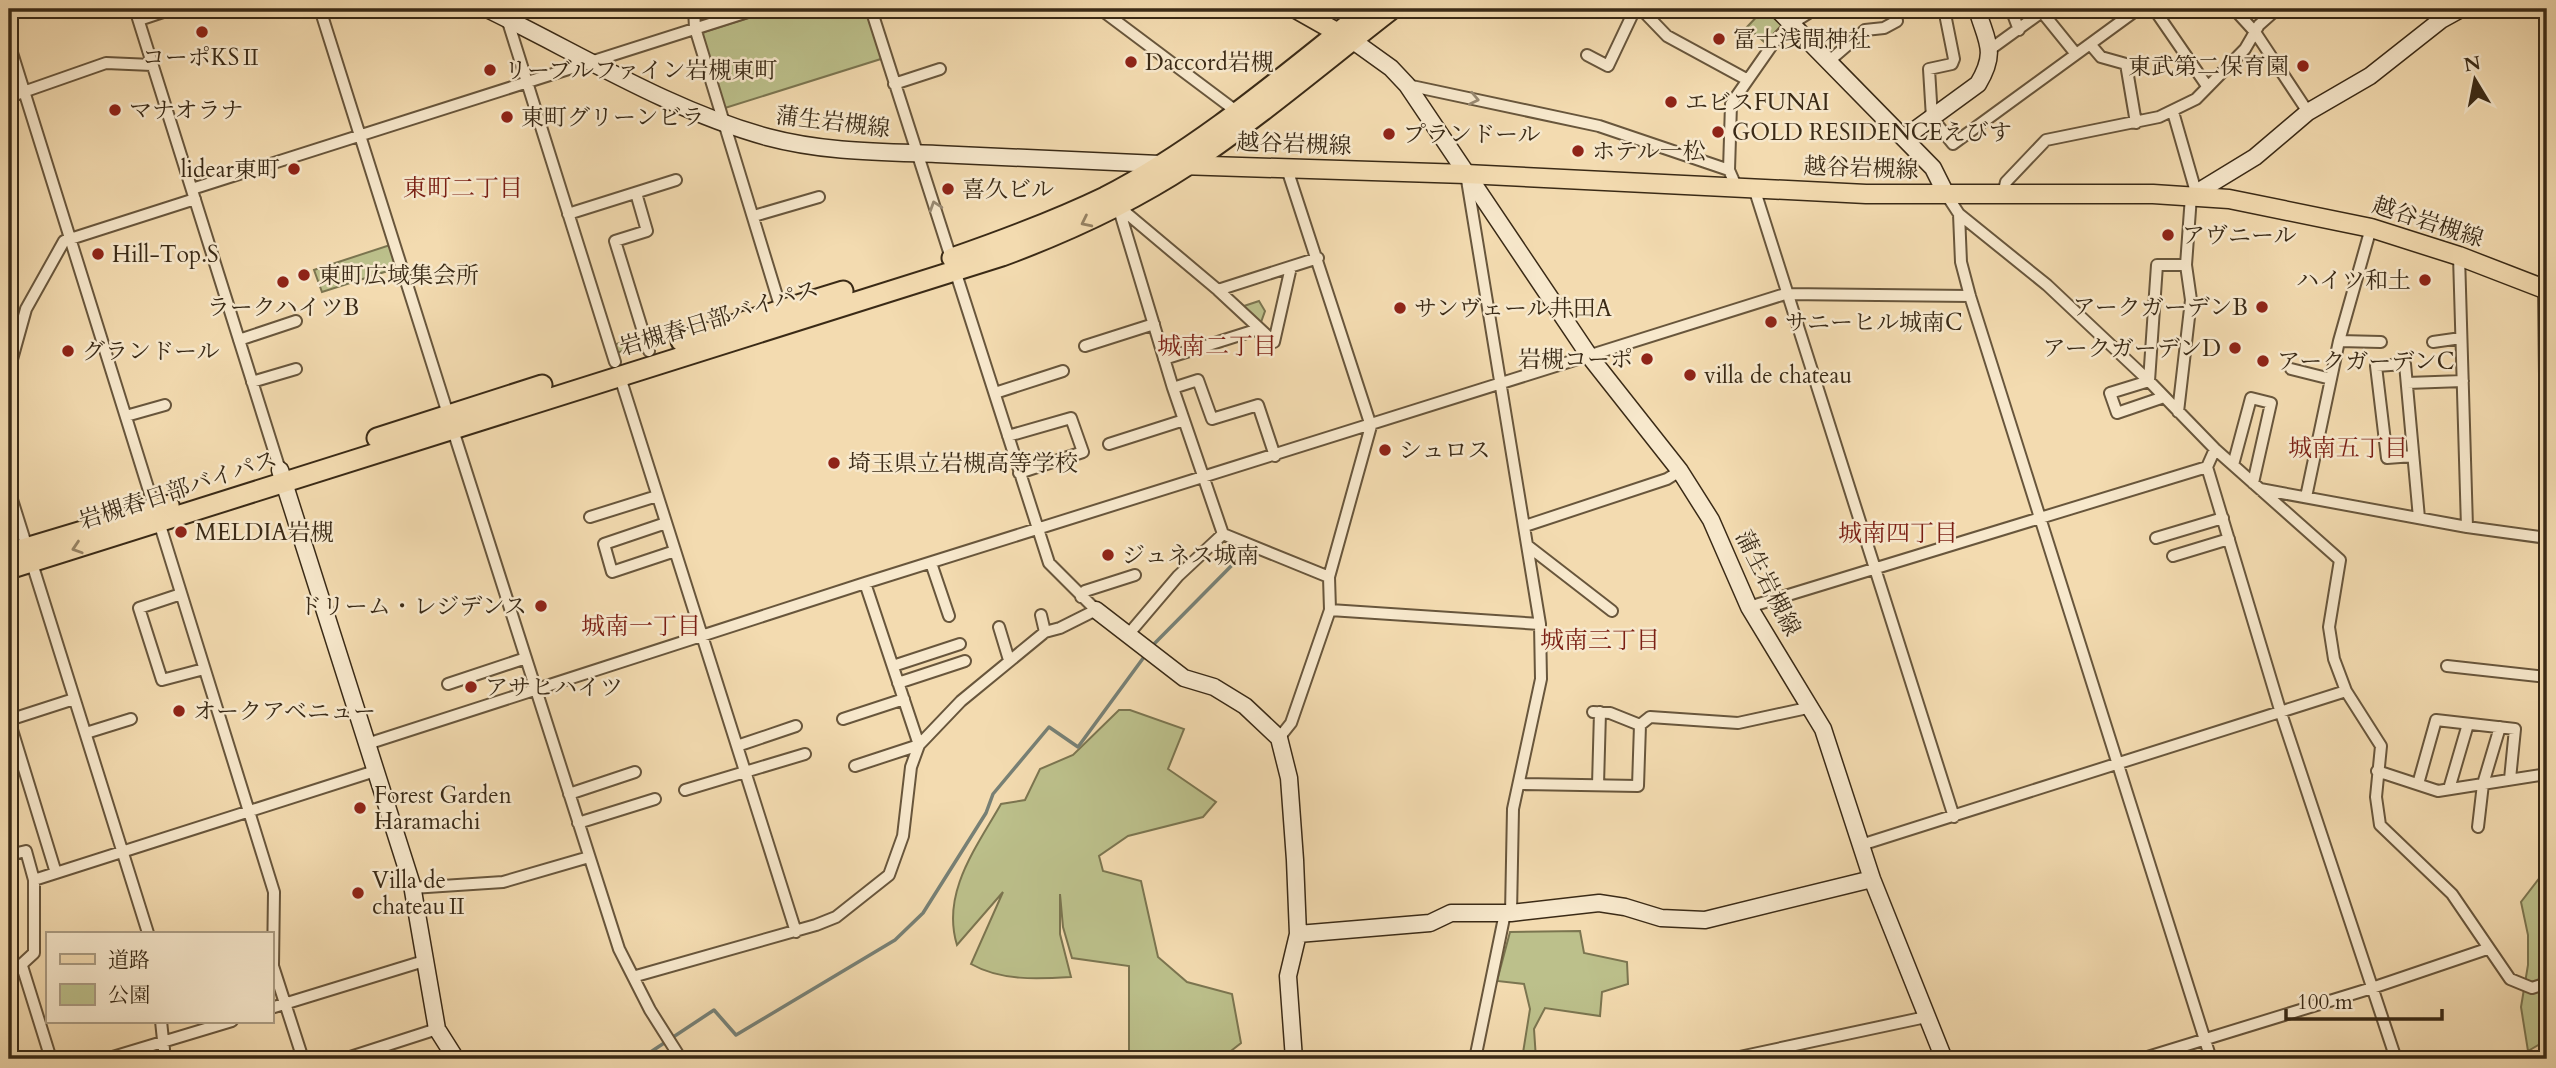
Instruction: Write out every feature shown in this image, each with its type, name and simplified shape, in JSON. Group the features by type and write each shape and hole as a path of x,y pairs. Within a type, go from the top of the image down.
{"highway":[{"name":"岩槻春日部バイパス","path":"617,368 649,351 781,309 1058,235 1188,165 1345,37 1368,9"},
{"name":"岩槻春日部バイパス","path":"9,569 21,555 157,516 617,368 955,264 1107,196 1159,164 1345,37 1392,9"}],"main road":[{"path":"1296,9 1345,37"},
{"name":"越谷岩槻線","path":"1159,164 1466,174 1732,178 1754,188 1866,194 2193,194 2371,228 2459,256 2546,290"}],"street":[{"path":"172,9 137,14 412,888 437,1029 456,1059"},
{"path":"320,9 619,949 636,976 650,1010 681,1059"},
{"name":"蒲生岩槻線","path":"487,9 506,14 591,61 727,125 805,146 1159,164"},
{"path":"694,9 695,28 727,125 781,309"},
{"path":"9,370 26,309 64,241 69,237 360,135 757,9"},
{"path":"871,9 1049,563 1081,597 1126,636 1184,678 1214,687 1245,706 1279,738 1289,778 1298,934 1289,976 1294,1059"},
{"path":"1100,9 1236,111"},
{"path":"1587,55 1608,65 1635,9"},
{"path":"1641,9 1667,36 1746,79"},
{"path":"1777,9 1933,168 1959,214 2047,285 2149,381 2233,466 2340,560 2329,627 2334,659 2346,691 2381,746 2382,759 2377,771 2380,825 2452,894 2510,979 2532,988 2547,983"},
{"path":"1407,85 1599,126 1732,178 1731,104 1746,79 1791,24 1815,9"},
{"path":"1828,62 1864,30 1884,28 1897,21 1891,9"},
{"path":"1944,9 1954,59 1952,64 1929,69 1933,118 1953,144 2138,9"},
{"path":"1904,138 1978,84 1986,72 1992,48 1977,9"},
{"path":"2011,9 2019,30"},
{"path":"2154,9 2207,86"},
{"path":"2234,9 2255,32 2308,112"},
{"path":"2003,194 2006,182 2046,140 2136,123 2173,112 2196,99 2245,49 2255,32 2277,9"},
{"path":"2193,194 2255,157 2308,112 2370,76 2441,20 2461,9"},
{"path":"1992,48 2044,10 2076,54"},
{"path":"506,14 796,932"},
{"name":"蒲生岩槻線","path":"1345,37 1391,68 1407,85 1590,357 1679,471 1711,520 1749,607 1812,707 1833,756 1872,879 1944,1059"},
{"path":"9,43 274,892 274,966 303,1059"},
{"path":"2090,44 2101,57 2126,64 2136,123"},
{"path":"9,97 106,62 152,65"},
{"path":"894,84 940,69"},
{"path":"2173,112 2193,194 2186,265 2191,300 2178,412"},
{"path":"1279,738 1291,723 1330,610 1329,577 1371,426 1287,169"},
{"path":"1466,174 1540,624 1541,679 1513,809 1508,913 1475,1059"},
{"path":"568,214 676,180"},
{"path":"1754,188 1785,294 1954,817"},
{"path":"636,193 647,231 615,241 649,351"},
{"path":"754,216 819,197"},
{"path":"1118,205 1218,290 1274,342 1291,267"},
{"path":"1118,205 1173,388 1223,534 1329,577"},
{"path":"1959,214 1961,262 1970,296 2211,1059"},
{"path":"2306,498 2339,341 2371,228"},
{"path":"2459,256 2467,527"},
{"path":"1218,290 1318,258"},
{"path":"2149,381 2157,265 2186,265"},
{"path":"2546,290 2547,550"},
{"path":"367,744 702,638 865,583 1785,294 1970,296"},
{"path":"239,340 296,321"},
{"path":"1085,346 1154,324"},
{"path":"1164,359 1259,329"},
{"path":"2433,342 2461,338"},
{"path":"2339,341 2381,342"},
{"path":"2413,456 2387,458 2376,366 2405,364 2420,518"},
{"path":"252,382 296,369"},
{"path":"2291,369 2331,379"},
{"path":"995,393 1063,371"},
{"path":"1173,388 1198,380 1212,419 1258,405 1275,456"},
{"path":"2149,381 2110,393 2117,414 2164,397"},
{"path":"2407,383 2463,381"},
{"path":"2233,466 2251,398 2271,403 2255,486"},
{"path":"126,416 165,405"},
{"path":"1008,436 1071,418 1083,452 1019,473"},
{"path":"1109,444 1184,420"},
{"path":"2215,449 2207,467 2222,518 2281,713 2396,1059"},
{"path":"1749,607 2207,467"},
{"path":"1525,526 1667,479 1679,471"},
{"path":"2255,486 2467,527 2547,538"},
{"path":"9,490 21,555 75,699 148,932"},
{"path":"590,517 657,496"},
{"path":"2156,538 2222,518"},
{"path":"666,523 604,544 612,572 675,551"},
{"path":"1126,636 1178,576 1223,534"},
{"path":"2173,556 2229,539"},
{"path":"1528,546 1612,611"},
{"path":"931,563 950,616"},
{"path":"1081,597 1085,591 1135,575"},
{"path":"865,583 919,745"},
{"path":"181,594 139,608 162,680 205,669"},
{"path":"636,976 762,938 796,932 836,916 889,875 904,836 911,766 919,745 961,701 1045,632 1060,628 1096,610"},
{"path":"1330,610 1540,624"},
{"path":"1041,615 1045,632"},
{"path":"999,627 1009,660"},
{"path":"893,666 960,644"},
{"path":"448,684 526,658"},
{"path":"898,683 965,662"},
{"path":"2447,666 2547,677"},
{"path":"1861,845 2346,691"},
{"path":"56,873 9,720 75,699"},
{"path":"843,719 904,699"},
{"path":"1518,783 1638,786 1640,725 1650,717 1738,723 1812,707"},
{"path":"1598,785 1596,712 1610,713 1640,725"},
{"path":"86,733 131,719"},
{"path":"2418,784 2436,720 2515,729 2510,779"},
{"path":"2449,789 2468,724"},
{"path":"737,746 796,726"},
{"path":"2478,827 2483,784 2500,727"},
{"path":"855,766 919,745"},
{"path":"685,790 805,754"},
{"path":"34,880 375,771"},
{"path":"2377,771 2438,791 2547,774"},
{"path":"569,794 635,772"},
{"path":"578,823 655,799"},
{"path":"9,855 26,851 34,880 34,953 9,976"},
{"path":"412,888 503,882 589,857"},
{"path":"1298,934 1430,923 1451,913 1508,913 1608,904 1661,918 1705,920 1872,879"},
{"path":"2141,1059 2372,988 2487,949"},
{"path":"273,1007 424,961"},
{"path":"22,966 51,1059"},
{"path":"1730,1059 1926,1017"},
{"path":"161,1023 165,1059"},
{"path":"106,1059 226,1023"},
{"path":"344,1059 437,1029"}],"green space":[{"path":"776,9 868,9 884,58 725,108 702,37 704,32"},
{"path":"1764,9 1785,28 1769,46 1747,27"},
{"path":"390,245 397,268 322,292 314,270"},
{"path":"1259,301 1265,311 1260,325 1241,307"},
{"path":"640,336 643,345 616,353 614,345"},
{"path":"1119,710 1130,710 1184,729 1168,769 1216,802 1203,817 1128,836 1099,856 1103,871 1141,881 1158,957 1187,982 1232,994 1241,1043 1222,1058 1129,1059 1129,966 1072,958 1063,927 1060,894 1060,934 1071,977 1007,976 971,964 1003,892 957,945 953,926 957,889 972,854 1001,804 1025,800 1040,769 1073,755"},
{"path":"2547,868 2547,1040 2528,1051 2521,1007 2528,965 2528,935 2521,902"},
{"path":"1580,931 1584,953 1627,962 1628,984 1602,992 1600,1016 1545,1008 1534,1029 1536,1059 1522,1059 1530,1009 1524,984 1497,981 1510,932"}],"waterway":[{"path":"1153,645 1247,550"},
{"path":"640,1059 714,1010 736,1035 895,940 923,913 986,813 993,794 1049,727 1078,747 1144,657"}],"place":[{"name":"コーポKSⅡ","path":"202,32"},
{"name":"冨士浅間神社","path":"1719,39"},
{"name":"Daccord岩槻","path":"1131,62"},
{"name":"東武第二保育園","path":"2303,66"},
{"name":"リーブルファイン岩槻東町","path":"490,70"},
{"name":"エビスFUNAI","path":"1671,102"},
{"name":"マナオラナ","path":"115,110"},
{"name":"東町グリーンビラ","path":"507,117"},
{"name":"GOLD RESIDENCEえびす","path":"1718,132"},
{"name":"プランドール","path":"1389,134"},
{"name":"ホテル一松","path":"1578,151"},
{"name":"lidear東町","path":"294,169"},
{"name":"喜久ビル","path":"948,189"},
{"name":"アヴニール","path":"2168,235"},
{"name":"Hill-Top.S","path":"98,254"},
{"name":"東町広域集会所","path":"304,275"},
{"name":"ハイツ和土","path":"2425,280"},
{"name":"ラークハイツB","path":"283,282"},
{"name":"アークガーデンB","path":"2262,307"},
{"name":"サンヴェール井田A","path":"1400,308"},
{"name":"サニーヒル城南C","path":"1771,322"},
{"name":"アークガーデンD","path":"2235,348"},
{"name":"グランドール","path":"68,351"},
{"name":"岩槻コーポ","path":"1647,359"},
{"name":"アークガーデンC","path":"2263,361"},
{"name":"villa de chateau","path":"1690,375"},
{"name":"シュロス","path":"1385,450"},
{"name":"埼玉県立岩槻高等学校","path":"834,463"},
{"name":"MELDIA岩槻","path":"181,532"},
{"name":"ジュネス城南","path":"1108,555"},
{"name":"ドリーム・レジデンス","path":"541,606"},
{"name":"アサヒハイツ","path":"471,687"},
{"name":"オークアベニュー","path":"179,711"},
{"name":"Forest Garden Haramachi","path":"360,808"},
{"name":"Villa de chateauⅡ","path":"358,893"}],"district":[{"name":"東町二丁目","path":"463,188"},
{"name":"城南二丁目","path":"1217,346"},
{"name":"城南五丁目","path":"2348,448"},
{"name":"城南四丁目","path":"1898,533"},
{"name":"城南一丁目","path":"641,626"},
{"name":"城南三丁目","path":"1600,640"}]}
